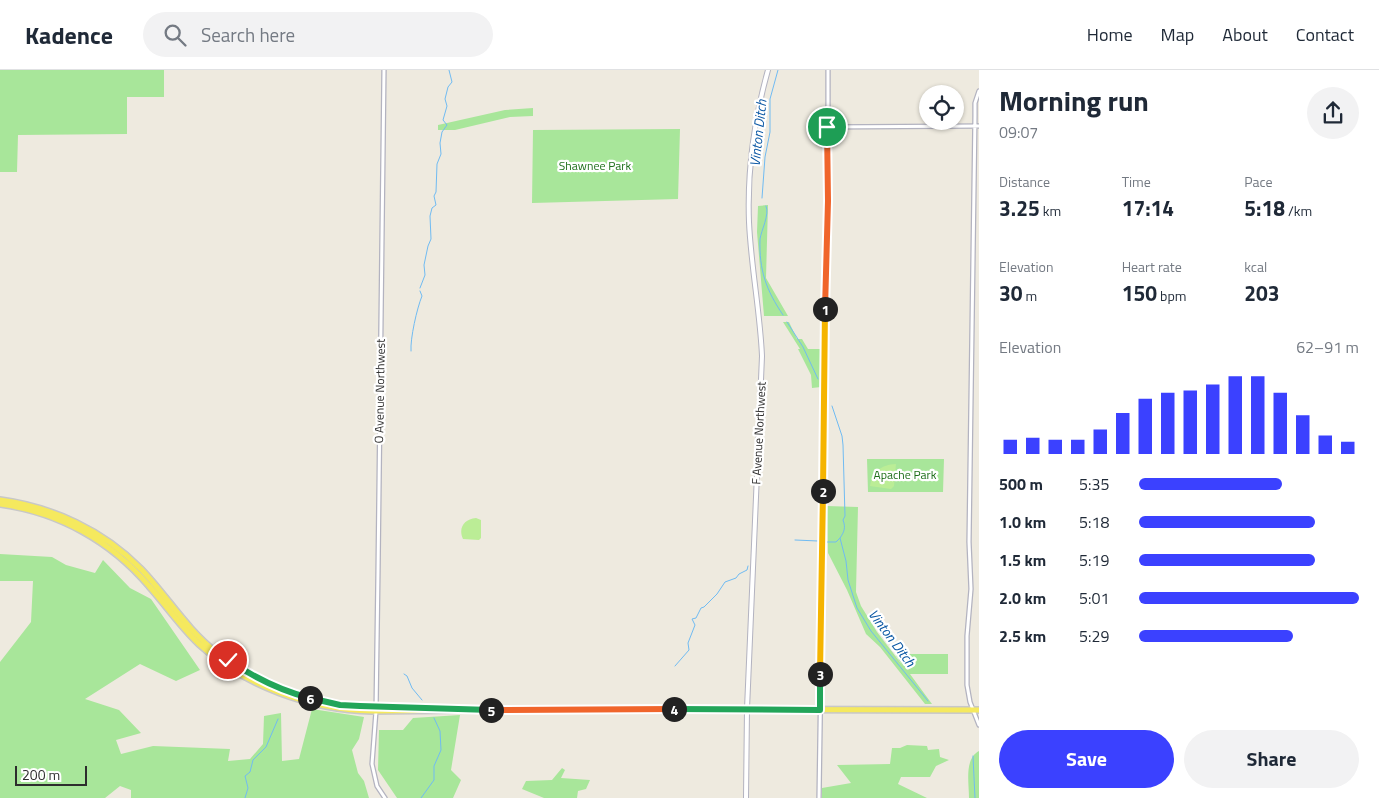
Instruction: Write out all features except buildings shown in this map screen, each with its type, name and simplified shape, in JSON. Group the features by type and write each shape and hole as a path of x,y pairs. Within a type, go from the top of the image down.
{"main road":[{"name":"F Avenue Northwest","path":"746,798 747,709 762,356 760,318 751,245 749,184 751,153 758,108 768,70"},
{"path":"0,500 40,508 63,516 112,545 141,569 187,626 202,641 244,670 300,696 340,705 376,709"},
{"path":"0,504 23,508 54,518 96,539 126,562 184,629 199,644 225,664 283,694 312,704 339,709 976,710"}],"street":[{"name":"O Avenue Northwest","path":"384,70 376,709 373,771 378,786 385,798"},
{"path":"819,798 828,201 828,70"},
{"path":"979,91 975,103 977,126 969,542 971,589 967,676 968,691 976,710 979,724"},
{"path":"827,127 977,126"}],"green space":[{"path":"0,70 164,70 164,97 127,97 127,134 18,135 17,172 0,172"},
{"path":"533,108 533,116 510,117 455,130 438,130 438,125 505,110"},
{"name":"Shawnee Park","path":"680,129 678,199 532,203 533,130"},
{"path":"768,205 766,278 788,316 764,316 757,232 758,206"},
{"path":"783,322 789,322 797,339 802,339 808,349 821,349 821,387 812,388 811,375 798,349 800,349"},
{"name":"Apache Park","path":"867,459 944,459 943,492 868,492"},
{"path":"896,464 894,486 891,489 870,486 873,476 878,470 882,467"},
{"path":"827,506 858,507 856,592 861,606 877,632 903,666 895,654 948,654 948,674 910,674 932,704 925,704 880,647 866,634 828,553"},
{"path":"476,518 481,520 481,538 479,540 463,539 461,531 463,525 468,520"},
{"path":"0,554 52,557 66,565 95,573 103,560 130,588 151,599 200,670 176,681 140,664 85,699 119,710 141,733 116,740 121,754 153,746 230,749 228,761 250,759 263,744 264,716 281,713 282,761 299,759 312,709 364,717 359,739 352,750 358,773 364,781 369,798 131,798 131,790 120,786 105,798 0,798 0,662 31,622 33,581 0,581"},
{"path":"460,715 451,770 461,780 453,798 397,798 378,770 379,730 403,730 413,718"},
{"path":"907,745 927,746 928,750 939,749 940,757 949,760 936,766 930,777 901,777 898,784 927,798 822,798 822,788 851,783 837,765 890,764 892,748 900,748"},
{"path":"979,751 979,798 969,798 969,765 974,755"},
{"path":"562,768 565,770 561,778 590,780 586,789 578,791 577,798 544,798 522,789 526,781 552,780"}],"waterway":[{"path":"420,288 425,275 424,265 431,239 430,216 432,208 436,205 434,196 436,192 437,164 441,154 440,143 442,132 447,125 443,120 447,106 445,99 448,87 452,82 449,70"},
{"name":"Vinton Ditch","path":"762,198 765,157 770,132 770,99 778,70"},
{"name":"Vinton Ditch","path":"766,206 766,218 760,239 762,270 772,297 783,315"},
{"path":"411,351 414,323 422,296 420,291"},
{"name":"Vinton Ditch","path":"787,322 803,347 818,379"},
{"name":"Vinton Ditch","path":"832,406 843,445 845,516 843,520 844,530 840,538 846,561 848,580 857,608 871,631 928,701"},
{"path":"827,542 836,542 840,538"},
{"path":"795,540 818,541"},
{"path":"675,666 689,650 688,643 695,625 692,619 696,618 701,608 717,594 725,582 736,578 747,570 748,566"},
{"path":"404,674 422,700"},
{"path":"421,798 434,780 434,766 441,750 440,731 434,718"},
{"path":"245,798 248,788 245,776 250,772 253,760 266,747 278,719"},
{"name":"Vinton Ditch","path":"973,756 975,798"}],"route":[{"path":"228,660 236,666 284,690 300,696 340,705 406,706 451,710 820,710 828,201 827,127"}]}
